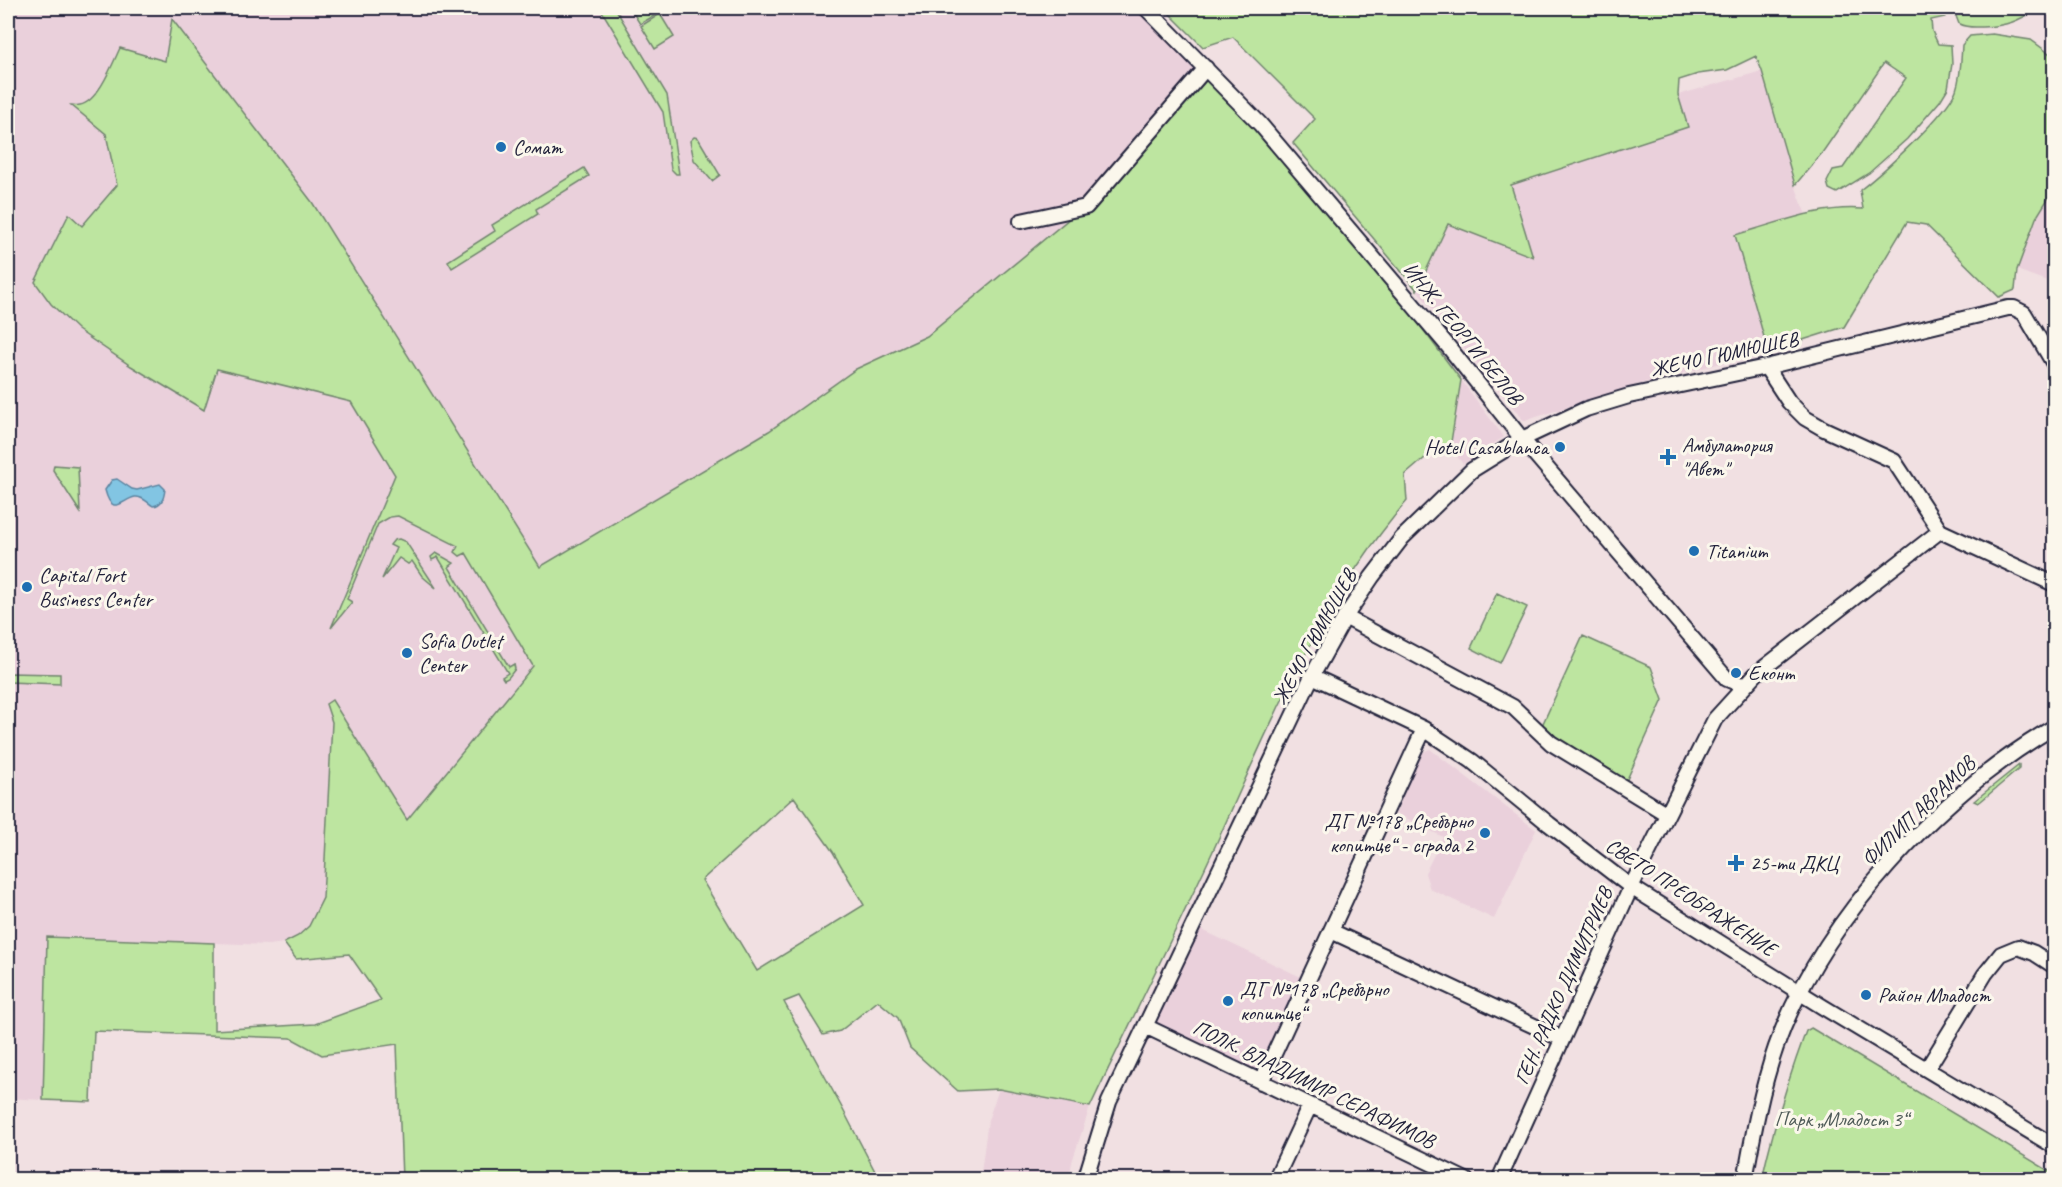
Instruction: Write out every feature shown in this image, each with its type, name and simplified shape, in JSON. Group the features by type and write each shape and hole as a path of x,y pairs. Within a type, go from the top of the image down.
{"street":[{"name":"ИНЖ. ГЕОРГИ БЕЛОВ","path":"1146,8 1268,133 1522,439 1727,679 1744,686"},
{"path":"1021,221 1086,207 1206,68"},
{"name":"ЖЕЧО ГЮМЮШЕВ","path":"1085,1179 1109,1102 1312,676 1345,617 1402,538 1472,470 1522,439 1586,409 1629,396 1766,367 2008,308 2020,310 2027,318 2055,364"},
{"path":"1766,367 1789,402 1805,418 1894,461 1940,531 2055,584"},
{"name":"ГЕН. РАДКО ДИМИТРИЕВ","path":"1498,1179 1631,887 1715,719 1756,674 1940,531"},
{"path":"1345,617 1514,707 1551,743 1667,814"},
{"name":"СВЕТО ПРЕОБРАЖЕНИЕ","path":"1312,676 1424,729 1472,761 1631,887 2055,1146"},
{"name":"ФИЛИП АВРАМОВ","path":"1745,1179 1762,1098 1776,1048 1800,992 1826,949 1858,903 1892,861 1933,820 1978,779 2018,749 2055,727"},
{"path":"1261,1082 1424,729"},
{"path":"1331,931 1562,1039"},
{"path":"1927,1069 1985,974 2001,954 2018,947 2034,953 2055,966"},
{"name":"ПОЛК. ВЛАДИМИР СЕРАФИМОВ","path":"1145,1026 1466,1179"},
{"path":"1275,1179 1310,1105"}],"shaded area":[{"path":"8,8 1136,8 1197,68 1069,219 927,336 856,369 769,431 539,567 312,202 172,20 165,61 107,76 93,97 82,106 72,105 106,134 117,185 82,226 69,214 78,330 131,366 204,410 217,369 351,402 395,475 459,542 533,666 407,820 332,700 326,704 332,722 323,898 309,926 298,936 284,943 269,945 48,937 43,1100 8,1098"},
{"path":"1762,71 1806,215 1735,236 1768,351 1636,385 1524,421 1417,290 1448,224 1532,256 1511,185 1687,127 1678,95"},
{"path":"2054,189 2054,283 2052,283 2017,270 2036,218"},
{"path":"1461,380 1504,437 1463,464 1450,448"},
{"name":"ДГ №178 „Сребърно копитце“ - сграда 2","path":"1430,749 1536,830 1494,919 1430,889 1425,873 1443,837 1396,813 1421,753"},
{"name":"ДГ №178 „Сребърно копитце“","path":"1198,928 1303,978 1258,1074 1153,1024"},
{"path":"999,1089 1090,1107 1072,1162 1069,1179 980,1180 988,1120"}],"green space":[{"path":"600,8 615,8 667,95 679,174 671,169 663,112"},
{"path":"630,8 656,8 659,13 640,24"},
{"path":"1164,8 1945,8 1945,17 1931,20 1932,31 1938,44 1951,45 1952,64 1948,88 1940,101 1907,139 1869,173 1837,193 1829,189 1827,182 1833,170 1843,168 1906,78 1884,63 1822,153 1795,185 1756,56 1727,70 1698,74 1679,80 1678,95 1688,127 1511,185 1533,257 1448,224 1417,290 1293,143 1315,119 1233,37 1203,47"},
{"path":"1953,8 2040,8 2006,24 1973,27 1959,24"},
{"path":"660,14 674,37 655,49 641,26"},
{"path":"172,19 312,202 540,567 769,431 856,369 927,336 1069,219 1091,208 1206,77 1251,122 1415,319 1461,380 1450,448 1432,452 1405,475 1407,501 1376,540 1321,625 1275,715 1197,885 1090,1107 999,1089 958,1091 910,1048 898,1018 878,1001 840,1031 823,1035 799,996 784,1002 879,1179 402,1179 397,1044 322,1055 291,1038 94,1031 91,1102 43,1100 47,937 214,943 214,1030 315,1024 381,1000 349,954 296,959 284,943 298,936 309,926 323,898 332,722 326,704 332,700 407,820 533,666 466,553 460,556 455,552 458,546 398,516 390,517 378,524 347,599 352,602 331,628 395,475 351,402 217,369 204,410 131,366 78,330 51,304 35,282 69,214 82,226 117,185 106,134 71,105 80,105 93,97 104,81 120,48 165,61","holes":["794,797 833,852 864,905 757,971 702,880"]},
{"path":"1992,34 2031,40 2054,57 2054,189 2036,218 2017,270 2015,290 1999,297 1926,225 1907,222 1844,327 1768,351 1735,235 1815,213 1863,209 1860,190 1928,128 1950,100 1959,79 1962,45 1970,36"},
{"path":"694,137 698,138 720,175 712,181 694,160 690,141"},
{"path":"584,168 589,176 536,209 538,214 452,268 448,261 495,231 492,225"},
{"path":"54,465 78,467 80,512 53,470"},
{"path":"399,539 406,542 436,588 422,576 412,561 408,564 399,558 382,579 396,548 390,545 394,540"},
{"path":"436,553 454,563 449,567 509,667 514,664 515,669 508,678 504,680 502,677 508,673 438,557 432,560 431,557"},
{"path":"1497,593 1527,607 1500,663 1471,648"},
{"path":"1583,636 1651,667 1663,700 1624,786 1539,732"},
{"path":"8,673 60,674 60,684 8,682"},
{"path":"2019,765 2019,769 1981,801 1978,803 1974,801"},
{"name":"Парк „Младост 3“","path":"1811,1028 2054,1174 2054,1179 1762,1179 1787,1086 1806,1031"}],"water":[{"path":"117,479 137,490 160,484 165,489 163,498 159,504 153,506 138,497 114,505 105,490 112,480"}],"place":[{"name":"Сомат","path":"501,147"},
{"name":"Hotel Casablanca","path":"1560,447"},
{"name":"Амбулатория \"Авет\"","path":"1668,457"},
{"name":"Titanium","path":"1694,551"},
{"name":"Capital Fort Business Center","path":"27,587"},
{"name":"Sofia Outlet Center","path":"407,653"},
{"name":"Еконт","path":"1736,673"},
{"name":"ДГ №178 „Сребърно копитце“ - сграда 2","path":"1485,833"},
{"name":"25-ти ДКЦ","path":"1736,863"},
{"name":"Район Младост","path":"1866,995"},
{"name":"ДГ №178 „Сребърно копитце“","path":"1228,1001"}]}
